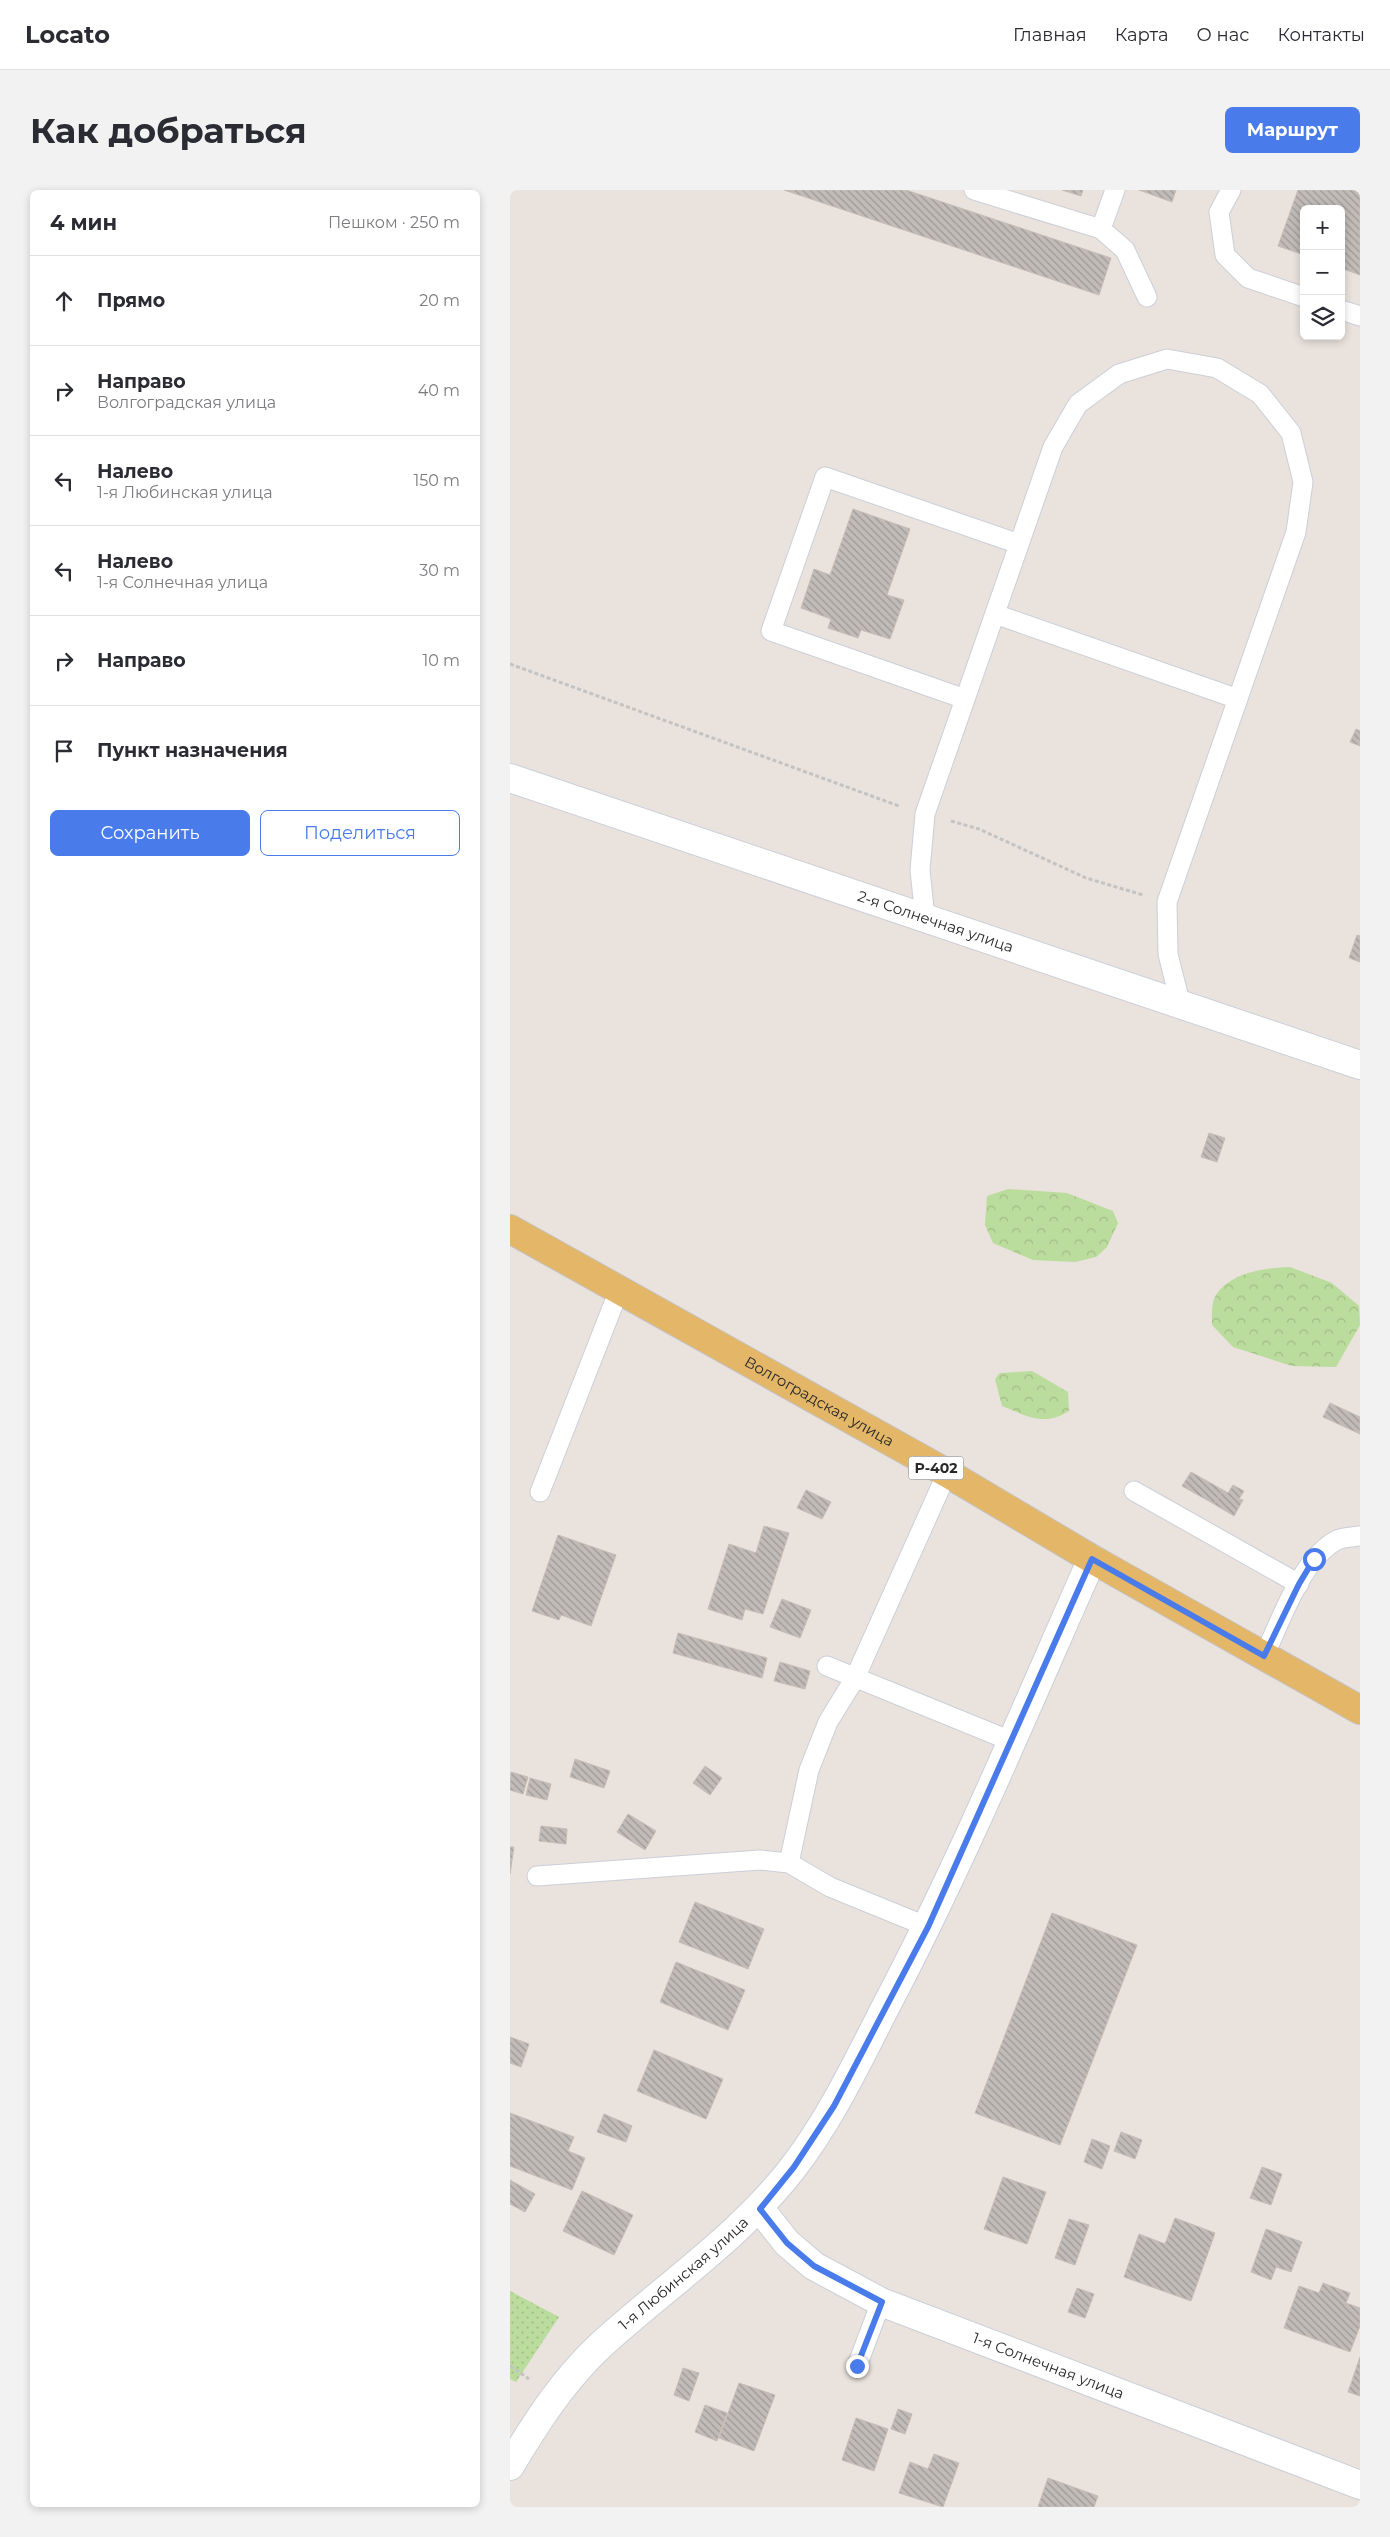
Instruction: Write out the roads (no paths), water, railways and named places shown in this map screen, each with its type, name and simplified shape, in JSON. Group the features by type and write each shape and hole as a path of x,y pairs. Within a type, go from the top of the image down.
{"main road":[{"name":"Волгоградская улица","path":"510,1229 947,1474 1092,1559 1360,1710"}],"street":[{"name":"2-я Солнечная улица","path":"510,778 1360,1065"},
{"name":"1-я Любинская улица","path":"510,2466 554,2396 595,2351 760,2209 794,2167 834,2106 928,1927 1092,1559"},
{"name":"1-я Солнечная улица","path":"760,2209 787,2243 814,2266 882,2302 1360,2485"}],"lane":[{"path":"974,190 998,194 1101,229 1125,250 1147,297"},
{"path":"1101,229 1115,190"},
{"path":"1231,190 1219,212 1225,255 1248,278 1300,296"},
{"path":"1345,311 1360,316"},
{"path":"925,918 920,870 925,814 1053,447 1078,404 1119,374 1167,359 1217,368 1260,394 1290,433 1303,482 1296,532 1167,902 1168,954 1181,1006"},
{"path":"965,699 771,631 825,476 1019,544"},
{"path":"995,614 1238,699"},
{"path":"540,1492 619,1290"},
{"path":"789,1863 809,1770 828,1722 855,1678 947,1474"},
{"path":"1134,1491 1299,1584"},
{"path":"1264,1656 1299,1584 1314,1559 1338,1540 1360,1536"},
{"path":"827,1666 1011,1741"},
{"path":"537,1876 760,1860 789,1863 830,1887 928,1927"},
{"path":"857,2366 882,2302"}]}
